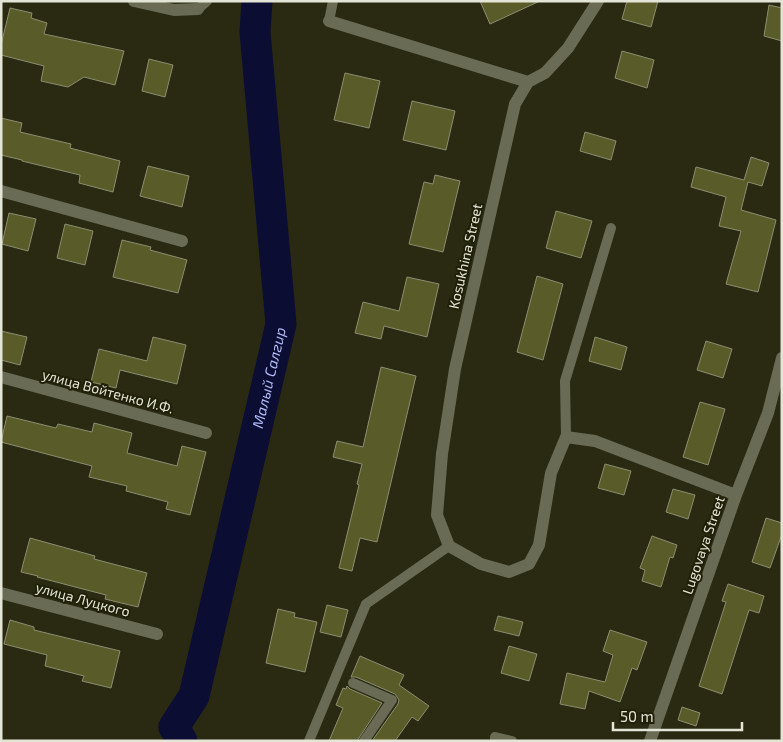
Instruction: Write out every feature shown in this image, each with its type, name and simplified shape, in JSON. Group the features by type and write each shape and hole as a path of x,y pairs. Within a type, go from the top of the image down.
{"street":[{"path":"134,1 174,10 203,5"},
{"name":"Kosukhina Street","path":"449,546 437,515 442,454 455,369 515,104 528,82 545,73 568,48 598,1"},
{"path":"329,21 528,82"},
{"path":"1,191 182,241"},
{"name":"Lugovaya Street","path":"650,741 736,495 768,413 782,358"},
{"name":"улица Войтенко И.Ф.","path":"1,377 206,434"},
{"path":"449,546 481,564 509,572 529,564 539,545 551,473 566,437 595,441 736,495"},
{"name":"улица Луцкого","path":"1,593 157,634"}],"lane":[{"path":"329,21 333,1"},
{"path":"566,437 565,381 611,228"},
{"path":"309,741 366,604 449,546"},
{"path":"353,683 392,700 364,741"},
{"path":"495,741 495,737 512,741"}],"building":[{"path":"480,1 540,1 490,24"},
{"path":"627,1 658,1 651,27 622,19"},
{"path":"769,5 782,8 782,41 764,36"},
{"path":"10,8 32,13 31,18 47,23 44,34 124,51 115,85 84,77 68,87 41,81 44,66 1,55 1,45"},
{"path":"622,51 654,60 647,88 615,78"},
{"path":"149,59 173,65 165,97 142,91"},
{"path":"345,73 380,81 369,128 334,120"},
{"path":"412,101 455,111 446,150 403,140"},
{"path":"1,118 22,123 20,132 71,144 70,148 120,161 113,192 79,183 80,175 1,155"},
{"path":"585,132 616,141 611,160 580,151"},
{"path":"751,157 769,163 762,186 748,182 741,210 776,220 758,292 726,284 741,231 719,226 726,197 691,187 696,167 744,180"},
{"path":"148,166 189,176 182,207 140,196"},
{"path":"435,175 460,181 443,252 409,244 424,182 433,184"},
{"path":"556,211 592,221 581,258 546,248"},
{"path":"9,213 36,219 28,251 2,244"},
{"path":"65,224 93,231 85,265 57,258"},
{"path":"122,240 151,247 150,250 187,260 178,293 113,277"},
{"path":"537,276 563,284 543,360 517,352"},
{"path":"407,277 439,284 427,337 384,326 381,339 355,333 363,302 399,311"},
{"path":"1,331 27,337 20,365 1,360"},
{"path":"153,337 186,345 177,384 120,370 116,388 91,382 99,349 147,361"},
{"path":"595,337 627,347 621,370 589,361"},
{"path":"706,341 732,349 723,378 697,370"},
{"path":"381,367 416,376 377,542 360,538 352,571 339,568 359,485 357,484 362,464 333,457 337,441 363,447"},
{"path":"700,402 725,409 708,465 683,457"},
{"path":"7,416 56,428 58,424 92,432 94,423 132,433 127,453 177,466 182,446 206,452 190,515 166,509 168,502 126,491 127,486 89,477 92,466 1,442"},
{"path":"605,464 631,471 624,495 598,488"},
{"path":"673,489 695,495 688,519 666,512"},
{"path":"766,518 782,523 782,534 770,568 752,562"},
{"path":"652,536 677,545 673,558 670,557 661,587 642,581 645,570 640,568"},
{"path":"30,538 95,556 94,559 147,573 138,607 105,599 106,595 21,572"},
{"path":"728,584 764,596 759,613 749,610 722,694 699,686 726,602 722,601"},
{"path":"327,605 348,610 341,637 320,632"},
{"path":"278,609 295,613 294,617 317,622 305,672 266,663"},
{"path":"498,616 523,622 519,636 494,630"},
{"path":"10,620 34,627 34,630 120,651 111,688 82,681 84,676 45,666 47,655 4,644"},
{"path":"610,630 647,642 637,670 632,668 620,702 589,691 585,709 560,704 567,673 605,682 613,655 603,651"},
{"path":"509,646 537,654 529,681 501,673"},
{"path":"360,656 404,675 399,685 429,706 418,721 412,717 395,741 372,741 399,700 395,694 356,677 351,677"},
{"path":"347,686 382,703 357,741 329,741 343,708 336,705 343,688 346,689"},
{"path":"682,707 700,713 696,726 678,720"}],"waterway":[{"name":"Малый Салгир","path":"182,741 174,727 194,696 281,324 255,32 257,1"}]}
